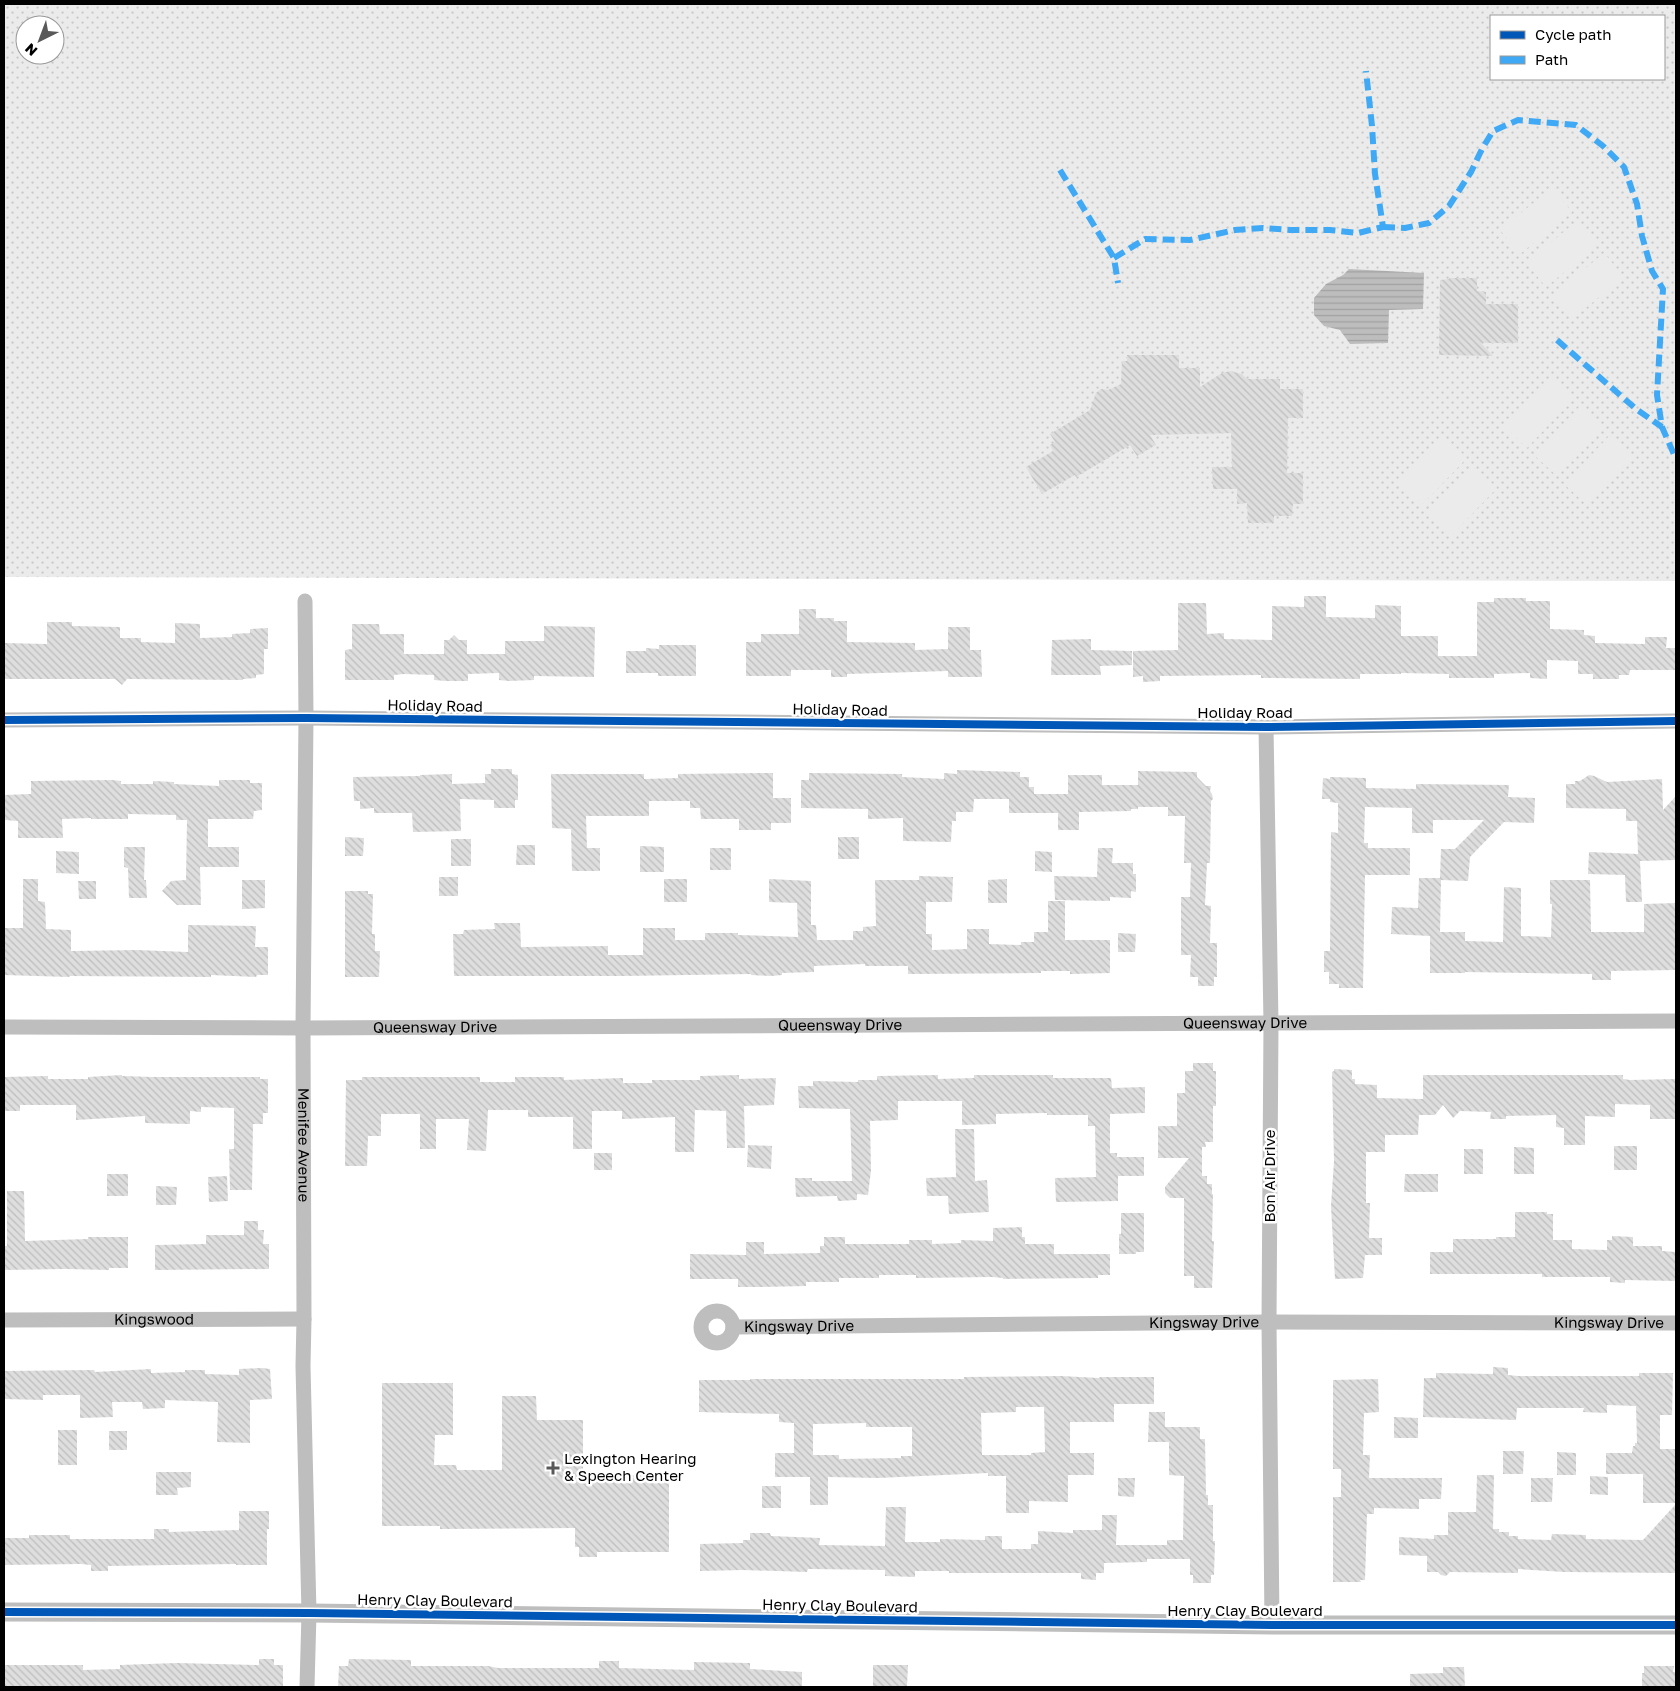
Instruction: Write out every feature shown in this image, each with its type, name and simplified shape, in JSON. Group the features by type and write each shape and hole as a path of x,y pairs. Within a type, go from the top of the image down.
{"street":[{"name":"Menifee Avenue","path":"305,601 304,1319 302,1366 309,1613 307,1687"},
{"name":"Holiday Road","path":"4,720 306,718 1266,727 1676,721"},
{"name":"Bon Air Drive","path":"1266,727 1271,1023 1269,1322 1272,1625"},
{"name":"Queensway Drive","path":"4,1027 303,1028 1676,1021"},
{"name":"Kingswood","path":"4,1320 304,1319"},
{"name":"Kingsway Drive","path":"733,1327 1269,1322 1676,1323"},
{"name":"Henry Clay Boulevard","path":"4,1612 309,1613 1272,1625 1676,1625"}],"shaded area":[{"path":"4,4 1676,4 1676,581 4,577"},
{"path":"1552,188 1572,212 1520,254 1500,230"},
{"path":"1578,220 1598,245 1546,287 1526,263"},
{"path":"1604,253 1624,277 1572,319 1553,295"},
{"path":"1349,269 1424,273 1423,309 1389,310 1388,343 1350,344 1340,330 1324,326 1314,315 1314,298 1326,284 1343,275"},
{"path":"1550,378 1573,399 1527,448 1504,426"},
{"path":"1580,406 1603,427 1557,476 1534,455"},
{"path":"1610,435 1633,456 1587,505 1564,484"},
{"path":"1444,436 1467,458 1421,506 1398,485"},
{"path":"1474,466 1497,488 1451,536 1428,515"}],"building":[{"path":"1449,278 1477,278 1477,291 1486,292 1486,304 1518,304 1518,343 1481,343 1493,356 1439,355 1440,280"},
{"path":"1127,355 1179,355 1179,368 1200,368 1200,387 1222,373 1230,371 1242,374 1247,379 1280,379 1280,389 1303,389 1303,418 1288,418 1287,473 1303,473 1303,504 1293,504 1292,516 1274,516 1274,523 1248,523 1247,503 1237,504 1237,489 1213,489 1212,467 1232,467 1231,433 1150,435 1156,445 1137,456 1130,445 1076,477 1075,475 1042,494 1026,467 1053,451 1050,445 1055,442 1050,434 1090,410 1096,393 1101,389 1108,390 1121,384 1122,361 1127,361"},
{"path":"1304,596 1326,596 1326,617 1375,618 1375,605 1401,606 1401,636 1438,636 1438,656 1477,656 1477,602 1494,602 1494,598 1526,598 1526,601 1550,601 1550,629 1584,630 1584,635 1595,636 1595,643 1645,644 1645,637 1667,637 1666,648 1676,648 1676,670 1630,670 1629,675 1619,675 1619,679 1593,679 1593,674 1578,674 1578,661 1547,660 1547,679 1530,678 1530,673 1494,674 1494,678 1449,678 1449,674 1401,673 1360,674 1360,679 1261,678 1261,675 1160,676 1160,681 1143,682 1143,676 1133,677 1133,651 1178,650 1178,603 1206,603 1207,634 1224,633 1224,639 1272,640 1272,606 1304,607"},
{"path":"799,609 816,609 816,618 834,618 834,621 847,621 847,642 915,643 915,650 948,649 948,627 970,627 970,650 981,650 982,677 948,677 948,671 847,674 847,677 831,677 831,670 791,670 791,676 746,676 746,642 761,642 761,634 799,634"},
{"path":"47,622 72,622 72,626 120,627 120,638 141,638 141,642 175,643 175,623 200,624 200,638 232,637 232,634 250,633 250,629 268,628 268,649 264,649 264,674 256,675 256,678 243,680 127,679 122,685 115,679 4,679 4,643 47,644"},
{"path":"352,624 379,624 380,634 404,634 404,654 444,654 444,640 449,640 454,635 459,640 467,640 467,654 505,654 505,641 544,641 544,626 595,627 594,677 534,676 534,680 509,681 499,680 499,673 468,674 468,681 446,681 434,680 434,675 404,674 394,675 394,680 345,680 345,650 352,649"},
{"path":"1091,639 1091,650 1132,651 1132,665 1100,666 1101,675 1051,675 1052,640"},
{"path":"659,645 696,645 696,676 658,676 658,673 626,673 626,651 646,651 646,648 659,649"},
{"path":"491,769 512,769 512,774 518,775 518,800 515,800 515,808 494,808 494,800 460,799 461,831 413,832 412,813 374,813 374,808 360,809 360,801 354,801 353,777 452,774 452,784 485,783 485,774 491,774"},
{"path":"957,770 1020,772 1020,777 1029,777 1029,787 1034,787 1034,794 1068,794 1068,775 1102,775 1102,785 1138,785 1138,771 1197,772 1197,777 1206,786 1211,786 1210,791 1213,799 1211,801 1210,863 1207,863 1205,905 1211,906 1210,943 1217,943 1217,977 1214,977 1214,986 1198,986 1198,977 1190,977 1191,955 1181,955 1181,897 1190,897 1191,863 1184,863 1185,816 1168,816 1168,807 1138,807 1138,809 1131,809 1131,811 1079,812 1079,830 1058,830 1058,813 1009,813 1009,799 974,799 973,812 956,812 956,821 952,821 951,842 903,841 903,818 868,819 868,809 801,808 801,780 809,780 809,773 902,774 902,777 944,779 944,773 957,774"},
{"path":"773,773 773,798 791,798 791,823 771,823 771,830 739,830 739,819 701,819 700,808 690,808 690,801 649,801 649,816 586,816 587,848 600,848 600,871 572,871 571,829 552,828 551,774 644,774 644,779 678,778 678,774"},
{"path":"1589,775 1607,782 1662,779 1663,810 1676,796 1676,860 1640,861 1642,902 1626,902 1625,875 1588,874 1589,852 1638,854 1637,821 1626,821 1626,809 1566,808 1566,784 1575,784 1575,781 1580,781"},
{"path":"1330,777 1366,778 1366,788 1416,789 1416,784 1509,785 1508,797 1535,798 1534,823 1504,822 1470,857 1468,881 1441,880 1440,932 1465,932 1465,941 1503,942 1504,887 1521,888 1521,936 1551,937 1552,904 1550,904 1550,880 1590,880 1591,932 1644,932 1644,904 1676,903 1676,970 1611,971 1611,980 1592,980 1592,974 1430,973 1430,936 1391,934 1392,907 1418,908 1419,878 1440,878 1441,849 1455,849 1484,820 1433,820 1433,833 1412,833 1412,808 1365,807 1364,843 1368,843 1368,848 1410,848 1410,875 1365,875 1363,988 1339,988 1339,984 1329,984 1329,972 1324,972 1324,951 1330,951 1331,832 1338,833 1338,803 1330,802 1330,799 1322,799 1323,778 1330,779"},
{"path":"219,780 250,780 250,783 262,783 262,810 254,811 253,819 208,819 208,847 239,847 239,867 200,867 201,905 177,905 162,891 171,881 186,880 187,820 176,820 176,815 128,814 128,819 62,819 63,838 18,838 18,821 4,820 4,795 31,794 31,781 121,781 121,784 153,784 153,781 219,786"},
{"path":"345,837 364,838 363,856 345,856"},
{"path":"838,837 859,837 859,859 838,859"},
{"path":"451,839 471,839 471,866 451,866"},
{"path":"517,845 535,845 535,865 516,865"},
{"path":"640,846 664,847 664,872 640,872"},
{"path":"124,847 145,847 144,880 146,880 147,898 129,898 128,868 124,867"},
{"path":"710,848 731,848 731,870 710,870"},
{"path":"1098,848 1113,848 1112,863 1133,863 1133,874 1136,874 1136,892 1131,891 1131,898 1110,897 1110,901 1055,900 1054,876 1097,877"},
{"path":"56,851 79,852 79,874 56,873"},
{"path":"1035,851 1052,852 1052,872 1035,871"},
{"path":"919,876 953,877 952,902 926,902 926,934 932,934 932,950 967,949 967,929 989,929 989,944 1021,945 1021,942 1034,942 1034,932 1048,932 1048,901 1065,901 1065,940 1110,940 1110,973 1070,974 1070,971 1041,971 1041,973 908,974 908,966 865,966 865,964 814,966 814,972 782,973 782,975 771,976 751,974 454,976 453,934 463,934 464,930 495,929 494,923 520,923 521,947 608,946 608,955 643,955 643,928 675,928 675,940 705,940 705,933 798,937 797,903 769,902 769,879 811,881 811,925 816,925 817,940 853,940 853,931 863,931 863,927 876,926 875,880 919,880"},
{"path":"439,877 458,877 458,896 439,896"},
{"path":"23,879 38,879 38,901 45,902 46,929 71,930 71,951 137,950 188,952 188,925 256,926 255,947 268,947 268,975 257,975 256,977 211,975 211,977 69,977 4,975 4,928 23,928"},
{"path":"664,879 687,879 687,902 664,902"},
{"path":"1007,879 1007,903 988,903 988,880"},
{"path":"242,880 265,880 265,908 242,909"},
{"path":"78,881 96,881 96,899 79,899"},
{"path":"345,891 368,891 368,894 373,894 372,934 375,934 375,951 380,951 379,977 345,977"},
{"path":"1118,933 1136,934 1135,952 1118,952"},
{"path":"1193,1063 1213,1063 1213,1071 1216,1071 1216,1106 1213,1106 1213,1142 1205,1142 1206,1147 1202,1147 1202,1176 1207,1176 1207,1184 1212,1184 1213,1194 1212,1288 1194,1288 1194,1276 1184,1276 1184,1198 1170,1198 1165,1193 1165,1187 1189,1158 1158,1158 1158,1126 1177,1126 1177,1093 1185,1093 1185,1071 1193,1071"},
{"path":"1334,1069 1352,1070 1352,1079 1355,1079 1355,1084 1377,1085 1377,1098 1423,1099 1423,1075 1623,1075 1623,1079 1630,1080 1676,1079 1676,1119 1650,1119 1650,1105 1615,1104 1615,1117 1585,1116 1585,1145 1564,1145 1564,1128 1556,1127 1556,1115 1506,1116 1506,1119 1490,1119 1491,1112 1460,1111 1453,1118 1443,1105 1435,1115 1419,1115 1418,1135 1385,1135 1385,1152 1366,1152 1366,1203 1370,1203 1369,1238 1382,1238 1382,1255 1365,1255 1363,1278 1335,1279 1331,1206 1334,1161 1332,1072"},
{"path":"122,1075 153,1077 260,1077 260,1079 268,1079 268,1113 263,1113 263,1124 253,1124 252,1190 230,1190 229,1149 234,1149 234,1108 201,1107 201,1112 190,1111 190,1124 145,1123 145,1116 76,1120 76,1105 20,1105 20,1111 4,1111 4,1077 48,1076 48,1079 88,1079 88,1077"},
{"path":"739,1075 739,1079 776,1078 774,1105 744,1106 745,1148 727,1148 726,1111 695,1110 694,1152 675,1152 675,1117 622,1119 622,1111 592,1111 592,1149 573,1149 573,1117 528,1117 528,1110 488,1110 486,1151 467,1150 469,1119 436,1119 436,1149 420,1149 420,1114 381,1114 381,1136 368,1136 367,1166 345,1166 346,1080 362,1080 362,1077 480,1077 480,1082 515,1082 515,1077 564,1077 564,1080 623,1078 623,1083 652,1083 652,1080 700,1080 700,1076"},
{"path":"938,1075 938,1079 974,1078 974,1075 1053,1075 1053,1078 1111,1078 1112,1088 1145,1087 1145,1113 1110,1114 1110,1153 1117,1153 1117,1157 1144,1157 1144,1176 1118,1176 1118,1201 1056,1202 1055,1178 1096,1177 1095,1126 1088,1126 1088,1115 1047,1115 1047,1113 996,1114 996,1124 962,1125 962,1101 898,1101 898,1120 870,1121 871,1170 868,1195 857,1194 857,1200 838,1201 837,1196 796,1197 795,1178 812,1178 812,1181 852,1181 850,1109 799,1108 798,1086 813,1086 813,1081 858,1082 858,1080 877,1080 877,1076"},
{"path":"955,1129 974,1129 975,1181 987,1180 989,1212 949,1214 948,1196 927,1196 926,1178 956,1177"},
{"path":"748,1145 772,1146 771,1169 747,1167"},
{"path":"1614,1146 1637,1146 1637,1170 1614,1170"},
{"path":"1514,1147 1534,1148 1534,1174 1514,1174"},
{"path":"1464,1149 1483,1149 1483,1174 1464,1174"},
{"path":"594,1153 612,1153 612,1170 594,1170"},
{"path":"107,1174 128,1174 128,1196 107,1196"},
{"path":"1405,1174 1438,1174 1438,1192 1404,1192"},
{"path":"227,1176 228,1201 209,1202 208,1177"},
{"path":"156,1186 177,1187 176,1205 156,1205"},
{"path":"7,1191 24,1191 25,1241 88,1239 88,1237 128,1237 128,1268 109,1268 109,1270 4,1270 4,1246 7,1246"},
{"path":"1515,1212 1547,1212 1547,1214 1553,1214 1553,1240 1572,1240 1572,1249 1607,1250 1607,1240 1612,1240 1612,1236 1633,1237 1633,1246 1662,1246 1662,1251 1676,1252 1676,1281 1625,1280 1625,1283 1610,1282 1610,1277 1542,1277 1542,1274 1430,1274 1430,1252 1453,1252 1453,1239 1515,1237"},
{"path":"1121,1213 1144,1213 1144,1252 1119,1254"},
{"path":"244,1221 258,1221 258,1230 264,1230 263,1244 269,1244 269,1269 155,1270 155,1245 206,1244 206,1235 244,1235"},
{"path":"1022,1227 1022,1237 1025,1237 1025,1244 1054,1244 1054,1254 1110,1254 1110,1275 1098,1275 1098,1278 1003,1279 992,1277 916,1278 916,1275 879,1275 879,1278 839,1278 839,1282 806,1282 806,1286 760,1287 738,1287 738,1279 690,1279 690,1254 746,1255 746,1242 764,1242 764,1254 820,1253 820,1246 824,1246 824,1237 845,1237 845,1244 909,1244 909,1240 932,1240 932,1244 961,1243 961,1240 993,1241 993,1228"},
{"path":"1493,1367 1508,1368 1508,1375 1518,1376 1639,1376 1639,1373 1673,1373 1672,1415 1660,1415 1660,1449 1676,1449 1675,1503 1643,1503 1643,1474 1606,1474 1606,1453 1632,1453 1633,1446 1637,1443 1636,1406 1607,1405 1607,1413 1583,1412 1584,1408 1517,1408 1516,1420 1423,1417 1424,1378 1436,1378 1436,1373 1493,1374"},
{"path":"151,1369 151,1373 205,1370 205,1374 239,1375 239,1369 270,1369 272,1399 250,1400 250,1443 217,1442 218,1402 165,1400 165,1408 143,1409 142,1402 112,1402 113,1417 80,1418 80,1395 43,1395 43,1400 4,1399 4,1371 94,1370 95,1372"},
{"path":"964,1377 1154,1377 1154,1404 1114,1404 1114,1422 1070,1422 1070,1453 1094,1453 1094,1475 1068,1475 1068,1502 1029,1501 1029,1513 1006,1513 1006,1476 988,1476 988,1473 878,1478 828,1477 828,1505 810,1505 810,1477 775,1477 775,1453 794,1453 794,1423 779,1422 779,1414 699,1412 699,1380 964,1379","holes":["1016,1407 1044,1407 1045,1452 1031,1453 1031,1455 982,1455 981,1413 1016,1412","866,1423 866,1427 912,1427 912,1456 901,1456 901,1458 839,1459 839,1455 813,1455 813,1424"]},
{"path":"1378,1379 1379,1412 1364,1413 1363,1455 1370,1455 1369,1478 1442,1478 1441,1499 1419,1499 1419,1509 1374,1508 1374,1514 1367,1514 1365,1580 1360,1580 1361,1582 1333,1582 1333,1497 1341,1497 1341,1469 1333,1469 1333,1380"},
{"name":"Lexington Hearing & Speech Center","path":"382,1383 453,1383 453,1435 435,1435 434,1465 456,1465 457,1470 502,1470 502,1396 536,1396 537,1420 583,1420 583,1475 669,1475 669,1552 597,1552 597,1557 579,1557 579,1547 575,1547 575,1528 440,1529 440,1526 382,1526"},
{"path":"1149,1412 1165,1412 1165,1427 1200,1427 1200,1439 1205,1439 1206,1495 1208,1495 1208,1505 1213,1505 1213,1541 1215,1541 1214,1575 1211,1575 1211,1583 1193,1583 1193,1575 1190,1575 1190,1559 1147,1559 1147,1562 1104,1563 1104,1573 1096,1573 1096,1580 1081,1579 1081,1573 949,1573 949,1571 915,1571 915,1577 885,1576 885,1570 808,1569 807,1572 700,1571 700,1544 743,1543 743,1540 750,1540 750,1533 820,1538 819,1545 885,1546 886,1507 906,1507 905,1542 940,1542 940,1539 985,1540 985,1536 1002,1536 1002,1549 1031,1549 1031,1544 1038,1544 1038,1531 1073,1533 1073,1530 1102,1530 1102,1515 1117,1515 1116,1545 1167,1545 1167,1540 1183,1540 1184,1476 1169,1475 1169,1442 1148,1442"},
{"path":"1394,1417 1418,1418 1418,1438 1394,1438"},
{"path":"58,1430 77,1430 77,1465 58,1465"},
{"path":"109,1431 127,1431 127,1450 109,1450"},
{"path":"1503,1451 1524,1451 1523,1474 1503,1474"},
{"path":"1557,1452 1576,1453 1576,1475 1557,1475"},
{"path":"156,1472 191,1472 191,1487 177,1488 178,1495 156,1495"},
{"path":"1477,1475 1494,1475 1493,1529 1499,1529 1499,1532 1509,1532 1509,1536 1518,1536 1518,1539 1551,1540 1552,1534 1586,1535 1586,1539 1643,1540 1675,1505 1676,1573 1564,1572 1518,1569 1518,1573 1450,1572 1446,1576 1438,1572 1427,1572 1427,1556 1399,1555 1399,1537 1434,1539 1434,1535 1448,1535 1448,1512 1476,1512"},
{"path":"1590,1476 1608,1477 1608,1495 1590,1494"},
{"path":"1118,1478 1135,1478 1134,1497 1118,1496"},
{"path":"1531,1478 1553,1478 1552,1502 1531,1502"},
{"path":"762,1486 781,1486 781,1508 762,1508"},
{"path":"239,1511 269,1511 267,1565 108,1566 108,1571 91,1571 91,1565 81,1564 4,1565 4,1538 29,1538 29,1535 70,1535 70,1539 154,1539 154,1529 169,1529 169,1532 239,1530"},
{"path":"259,1659 274,1659 274,1665 283,1665 283,1687 5,1687 5,1665 83,1665 83,1670 120,1669 120,1665 177,1663 259,1665"},
{"path":"349,1659 411,1660 411,1666 488,1666 498,1668 599,1668 599,1661 619,1661 619,1668 694,1670 694,1662 750,1663 750,1669 802,1672 802,1687 338,1687 339,1666 348,1666"},
{"path":"873,1665 908,1665 907,1687 873,1687"},
{"path":"1644,1666 1674,1666 1673,1672 1676,1672 1676,1687 1642,1687"},
{"path":"1443,1667 1464,1667 1465,1687 1410,1687 1410,1674 1443,1673"}],"marked path":[{"path":"1114,258 1145,239 1190,240 1235,230 1263,228 1330,230 1358,233 1383,227 1375,174 1366,71"},
{"path":"1383,227 1405,228 1429,223 1449,206 1471,172 1493,131 1518,120 1576,125 1603,146 1624,167 1637,204 1642,236 1652,271 1663,289 1657,395 1662,427 1676,459"},
{"path":"1060,170 1114,258 1118,283"},
{"path":"1557,340 1636,409 1662,427"}],"cycle path":[{"path":"4,720 306,718 1266,727 1676,721"},
{"path":"4,1612 309,1613 1272,1625 1676,1625"}],"place":[{"name":"Lexington Hearing & Speech Center","path":"553,1468"}]}
